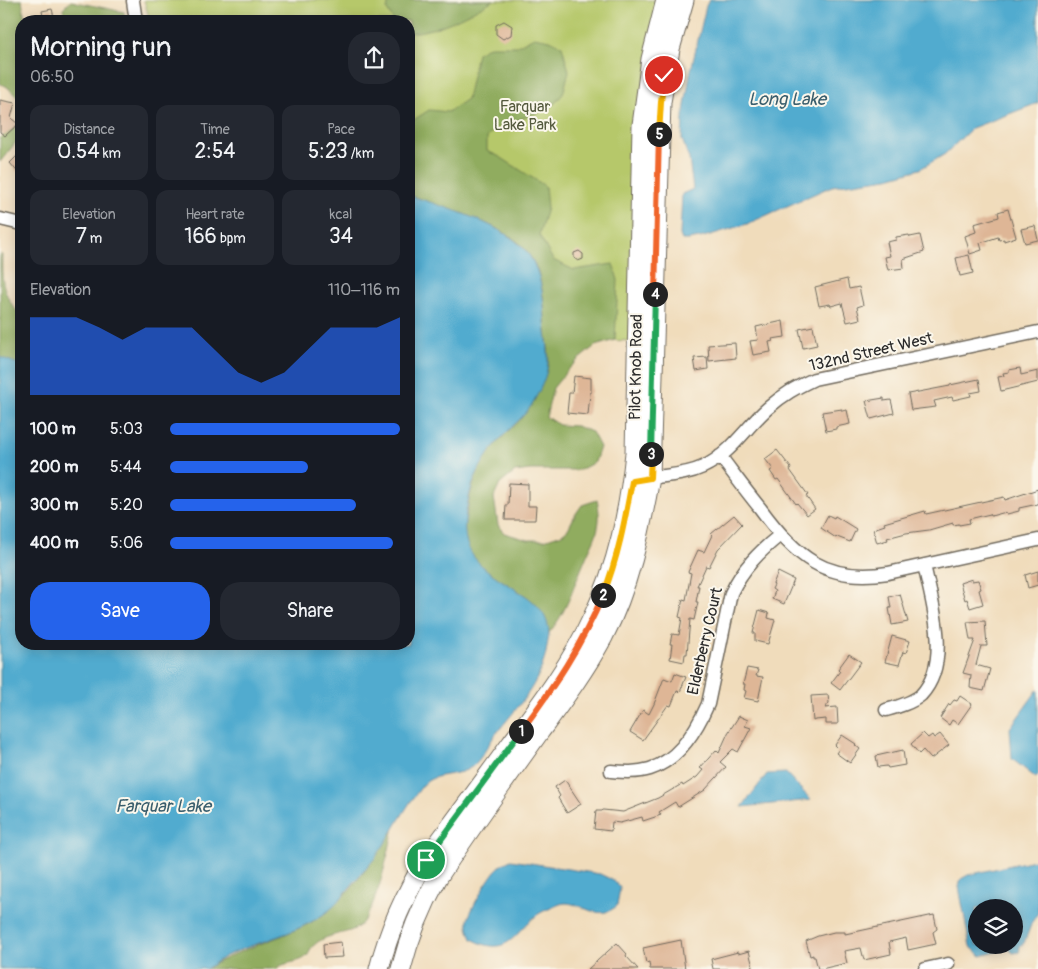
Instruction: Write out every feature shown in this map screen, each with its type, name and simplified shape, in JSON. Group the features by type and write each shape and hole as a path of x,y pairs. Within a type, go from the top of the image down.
{"main road":[{"name":"Pilot Knob Road","path":"379,969 396,919 415,877 543,701 580,645 594,616 614,564 641,480 635,453 642,125 650,59 666,0"},
{"name":"Pilot Knob Road","path":"401,969 417,920 438,877 578,678 603,637 625,586 634,558 641,530 641,480 661,102 670,48 684,0"}],"street":[{"path":"135,0 136,15"},
{"path":"0,219 15,223"},
{"name":"132nd Street West","path":"641,480 685,473 704,467 733,445 767,409 790,390 814,379 1038,332"},
{"path":"720,456 780,536 802,556 822,566 844,573 874,575 1038,540"},
{"name":"Elderberry Court","path":"611,771 634,772 650,769 664,762 678,750 701,721 708,704 731,593 738,578 748,564 780,536"},
{"path":"886,710 903,705 922,694 935,666 938,651 938,635 924,565"},
{"path":"925,969 948,964"}],"green space":[{"path":"0,0 22,0 24,15 15,15 15,94 6,86 0,84"},
{"name":"Farquar Lake Park","path":"144,0 666,0 636,341 559,339 547,342 544,305 536,268 530,255 489,226 415,197 415,15 148,15"},
{"path":"389,0 494,0 443,25 415,32 415,15 390,15 387,10"},
{"path":"71,1 124,12 125,15 64,15 63,8"},
{"path":"534,37 550,40 562,46 569,71 563,94 554,104 542,111 494,129 487,138 487,151 500,157 545,186 547,208 539,235 553,260 574,270 613,264 618,280 615,340 595,346 567,371 553,388 546,417 559,425 576,426 592,432 600,447 595,462 580,470 530,470 515,472 500,484 494,497 498,525 504,533 528,540 544,540 562,534 568,529 582,505 597,500 599,520 596,536 561,616 549,633 544,616 534,603 476,561 467,547 464,530 471,494 479,469 488,453 531,406 547,370 549,361 548,348 543,298 538,273 526,250 508,235 467,215 415,197 415,119 429,110 448,112 467,99 477,53 490,46 517,46"},
{"path":"15,128 15,143 0,162 0,138"},
{"path":"0,254 2,255 4,288 15,309 15,375 0,364"},
{"path":"394,827 385,867 375,899 362,923 355,929 323,939 312,947 304,959 279,966 276,969 206,969 231,956 295,930 321,916 345,895 356,882"}],"water":[{"name":"Long Lake","path":"709,0 1038,0 1038,103 972,128 945,154 920,169 888,178 832,186 747,224 700,238 682,240 680,235 682,194 693,189 689,159 682,139 683,118 690,74"},
{"name":"Farquar Lake","path":"415,197 474,218 507,235 529,255 540,279 548,347 548,367 531,406 494,446 480,467 471,489 466,511 465,529 467,544 481,565 530,599 537,605 545,617 549,636 544,661 534,684 473,766 461,772 434,778 423,785 375,858 334,906 304,926 237,951 206,969 0,969 0,357 15,363 15,650 415,650"},
{"path":"1038,689 1038,776 1036,778 1012,759 1010,728"},
{"path":"786,773 811,800 742,807 767,774"},
{"path":"1038,859 1038,913 1032,922 1024,943 1023,899 968,899 968,935 959,887 961,879 968,875"},
{"path":"511,860 600,874 614,881 620,888 617,906 610,911 597,912 566,903 537,915 516,936 502,945 484,944 472,939 468,928 468,920 476,901 494,872 504,863"}],"building":[{"path":"52,9 54,15 43,15 42,11"},
{"path":"504,21 512,26 511,35 503,39 496,34 496,25"},
{"path":"0,100 15,103 11,118 15,121 15,127 5,136 0,132"},
{"path":"15,158 15,169 10,163"},
{"path":"1008,209 1016,237 1004,241 1004,239 999,240 998,237 980,243 982,250 970,254 965,236 976,232 974,224 999,217 998,212"},
{"path":"1035,226 1038,240 1025,243 1021,229"},
{"path":"909,235 910,237 920,235 924,252 903,259 904,268 888,270 885,257 890,256 887,242 896,240 896,237"},
{"path":"579,251 583,254 583,259 578,261 574,258 574,253"},
{"path":"969,255 973,273 960,276 956,258"},
{"path":"847,279 849,289 859,287 863,305 857,307 860,319 847,322 842,303 831,306 830,304 819,306 815,287"},
{"path":"783,321 785,337 772,339 773,341 769,342 771,352 753,355 750,341 758,340 756,327"},
{"path":"813,326 817,345 803,348 799,329"},
{"path":"735,343 736,358 709,361 708,345"},
{"path":"707,357 708,369 696,371 694,358"},
{"path":"1020,368 1021,375 1038,371 1038,382 1001,391 998,377 1004,376 1003,373 1009,372 1009,370"},
{"path":"574,376 591,378 588,415 567,413 569,393 572,393"},
{"path":"979,379 981,391 970,393 971,396 953,400 952,397 934,401 936,407 911,410 908,394"},
{"path":"884,398 884,401 891,400 894,413 871,419 866,401"},
{"path":"842,409 842,411 847,410 850,424 826,431 822,412"},
{"path":"777,450 791,468 790,470 808,495 806,496 815,509 807,515 770,471 773,469 765,459"},
{"path":"509,483 528,484 528,506 536,506 535,520 505,520"},
{"path":"1038,489 1038,504 1019,508 1019,511 991,516 990,514 969,519 970,523 953,525 953,523 929,530 906,533 877,543 873,529 885,525 884,523 925,511 926,514 1004,497 1005,500"},
{"path":"734,515 742,524 718,549 709,567 706,566 697,586 699,586 696,602 698,602 694,620 690,619 687,654 685,654 684,662 670,659 672,634 679,635 682,618 679,617 683,599 686,600 691,573 688,572 698,550 704,552 711,534"},
{"path":"828,515 834,518 835,516 856,529 850,542 836,538 821,528"},
{"path":"1038,571 1038,585 1028,588 1025,575"},
{"path":"778,572 794,580 784,604 772,599 775,591 772,589 773,584"},
{"path":"972,579 972,581 978,580 983,604 970,608 967,599 965,600 960,583"},
{"path":"900,594 908,622 892,625 889,597"},
{"path":"759,610 769,613 768,618 775,620 768,644 755,641 755,633 753,633"},
{"path":"985,621 987,646 981,646 976,665 990,669 984,691 970,688 971,675 963,673 975,640 970,640 967,622"},
{"path":"892,636 910,641 906,653 903,652 899,665 885,662"},
{"path":"849,654 861,662 840,690 831,683"},
{"path":"747,668 758,670 756,676 763,677 758,701 744,698 746,691 744,690 745,684 743,684"},
{"path":"675,673 686,677 680,692 677,691 671,706 668,705 643,740 630,732 643,710 649,714 664,678 672,681"},
{"path":"828,695 829,703 825,708 837,707 838,724 826,724 826,719 813,721 811,696"},
{"path":"960,696 972,704 958,724 952,720 949,725 940,718 949,704 954,700 957,701"},
{"path":"739,716 748,720 745,726 751,728 738,752 733,749 720,762 726,767 705,790 678,807 675,802 659,812 661,815 643,821 642,817 620,823 612,822 611,831 594,829 596,811 623,812 658,798 697,777 703,770 700,768 716,750 719,753 728,733"},
{"path":"923,733 928,738 932,735 934,738 940,734 949,745 931,759 923,750 919,754 911,744"},
{"path":"842,735 860,749 850,763 836,753 839,749 835,745"},
{"path":"903,750 905,765 888,768 887,766 878,767 876,756"},
{"path":"565,780 581,804 567,813 558,798 560,796 555,787"},
{"path":"934,915 937,929 933,932 936,944 908,950 906,938 889,942 891,954 864,960 861,948 844,951 847,963 821,969 818,969 815,957 813,955 810,956 806,941 834,932 845,932 845,934"},
{"path":"681,940 685,969 650,969 649,962 646,963 643,948"},
{"path":"341,942 343,957 324,958 323,944"},
{"path":"617,943 638,969 588,969"},
{"path":"749,951 753,967 750,967 750,969 713,969 711,959"}],"route":[{"path":"426,860 543,701 580,645 606,588 614,564 622,536 632,481 650,478 658,170 664,75"}]}
